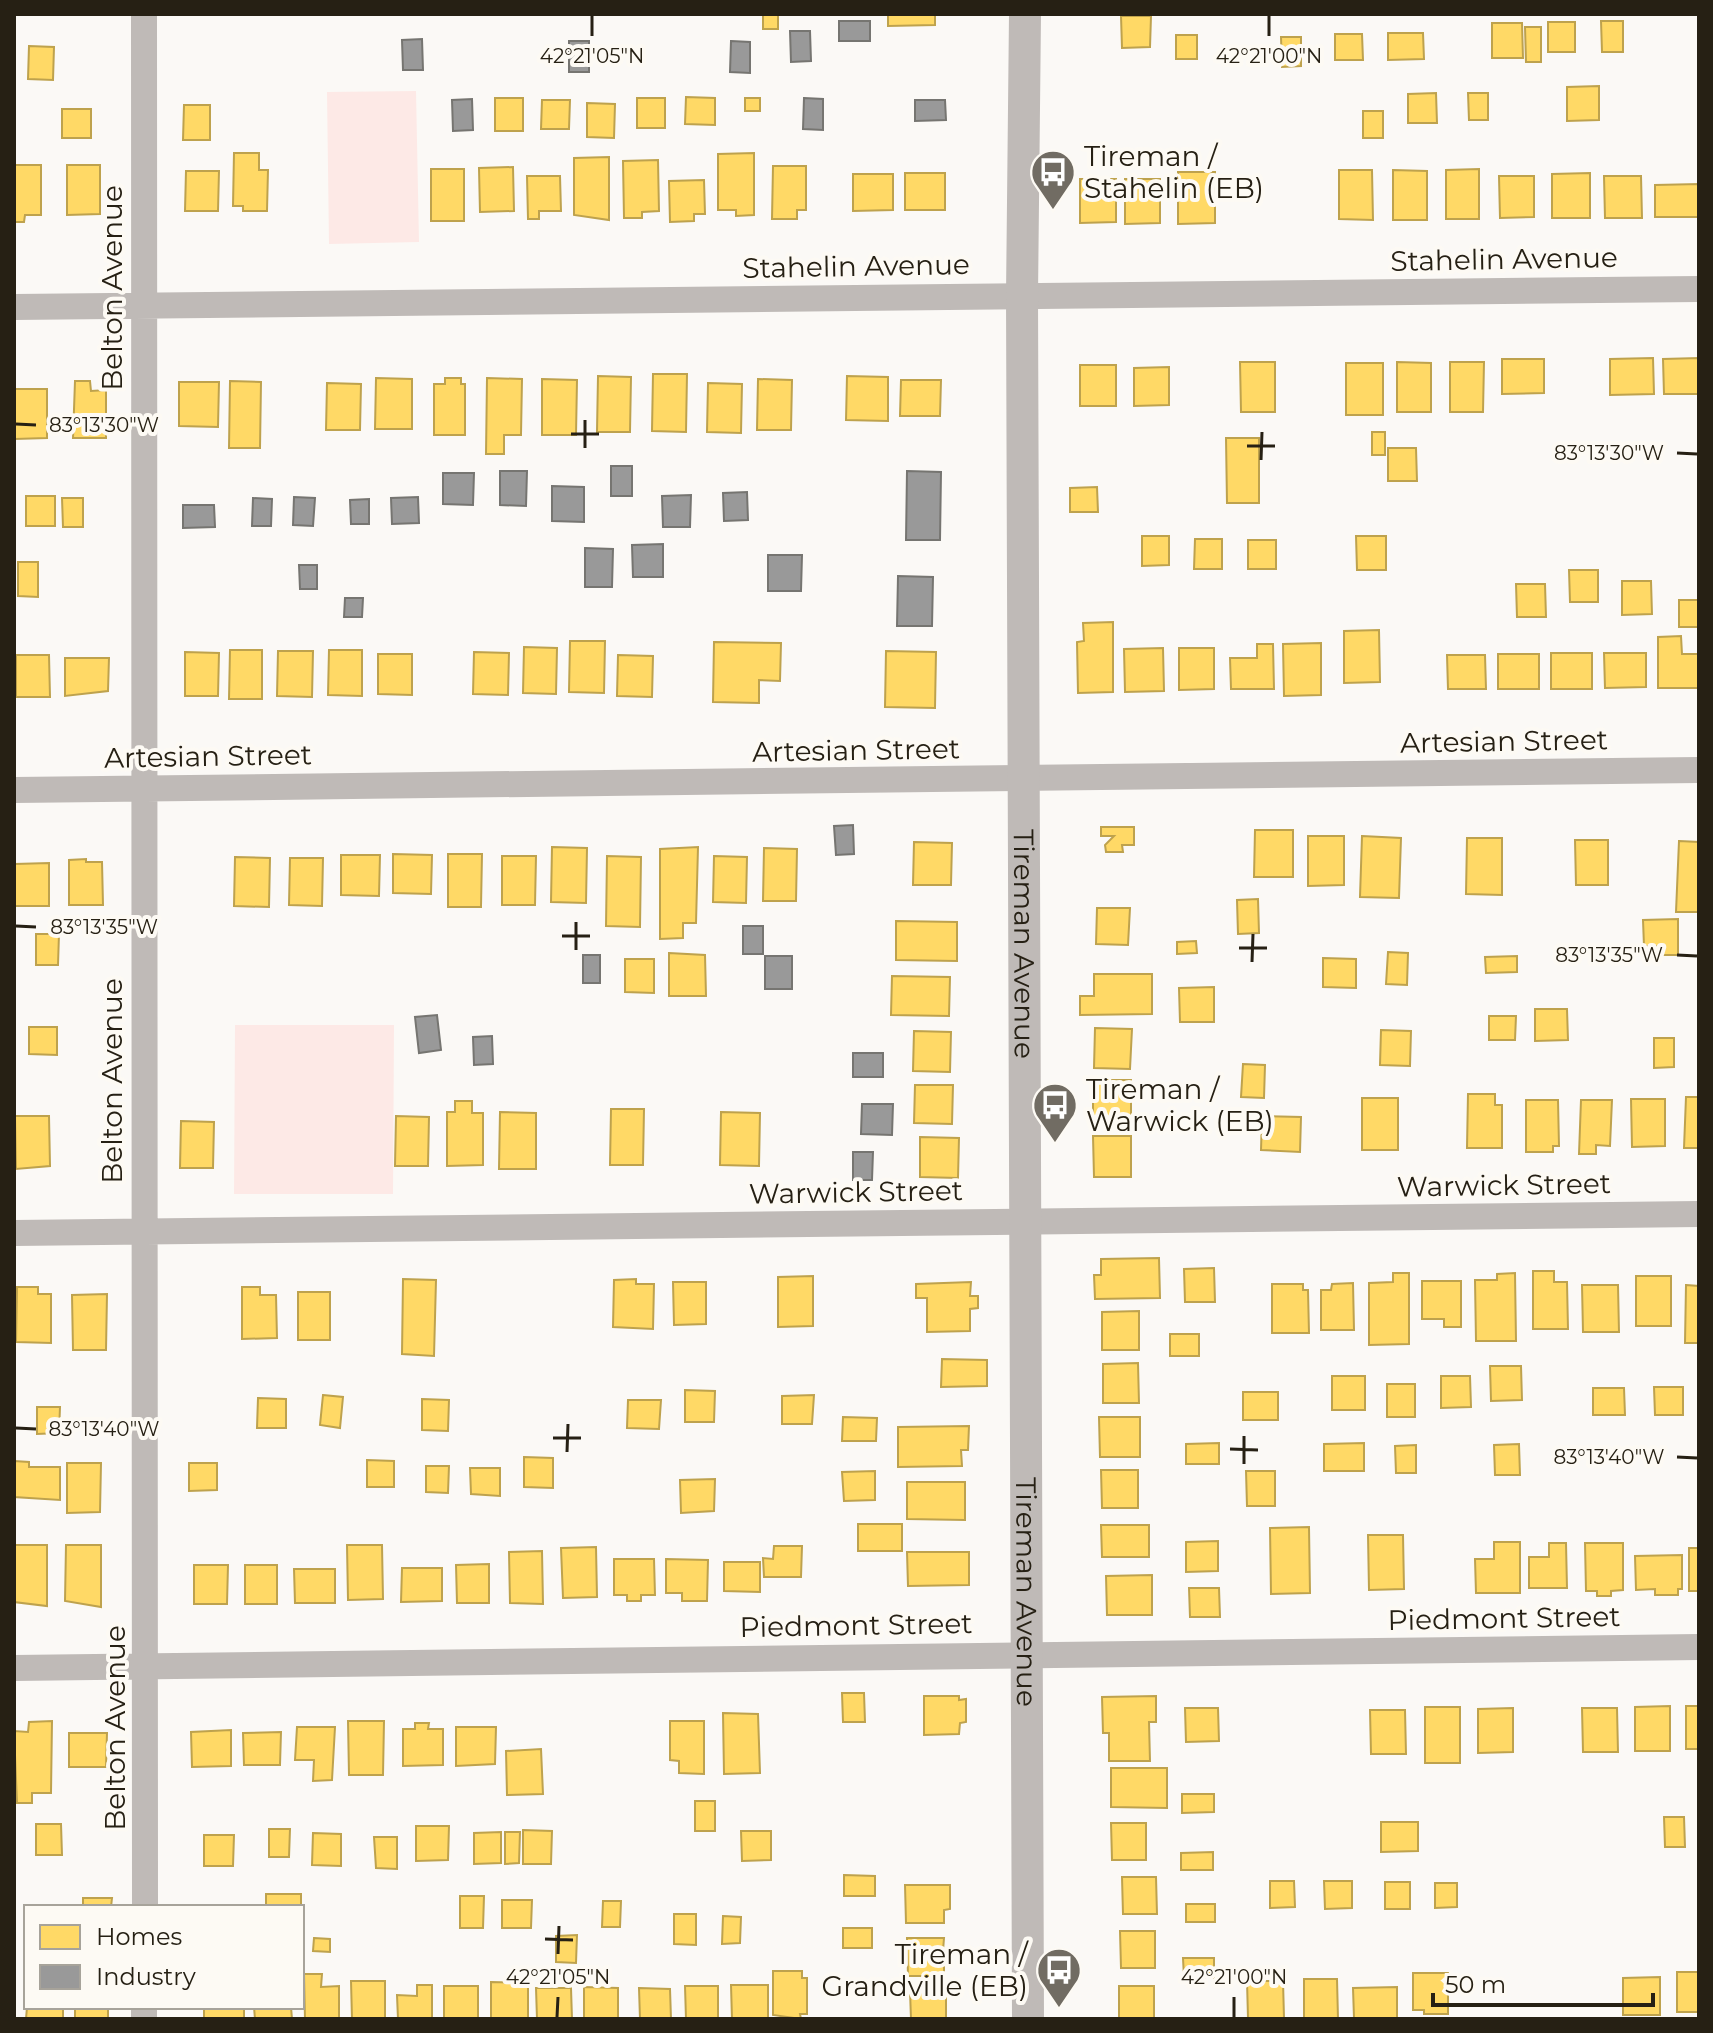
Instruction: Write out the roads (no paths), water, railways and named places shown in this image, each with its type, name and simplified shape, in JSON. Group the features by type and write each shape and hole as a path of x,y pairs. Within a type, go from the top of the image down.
{"street":[{"name":"Belton Avenue","path":"144,14 144,1232 148,1665 145,1905"},
{"name":"Tireman Avenue","path":"1025,14 1022,296 1028,2019"},
{"name":"Stahelin Avenue","path":"14,307 1699,289"},
{"name":"Artesian Street","path":"14,790 1699,770"},
{"name":"Warwick Street","path":"14,1233 1699,1214"},
{"name":"Piedmont Street","path":"14,1668 1699,1647"}],"place":[{"name":"Tireman / Stahelin (EB)","path":"1053,211"},
{"name":"Tireman / Warwick (EB)","path":"1055,1144"},
{"name":"Tireman / Grandville (EB)","path":"1059,2009"}]}
